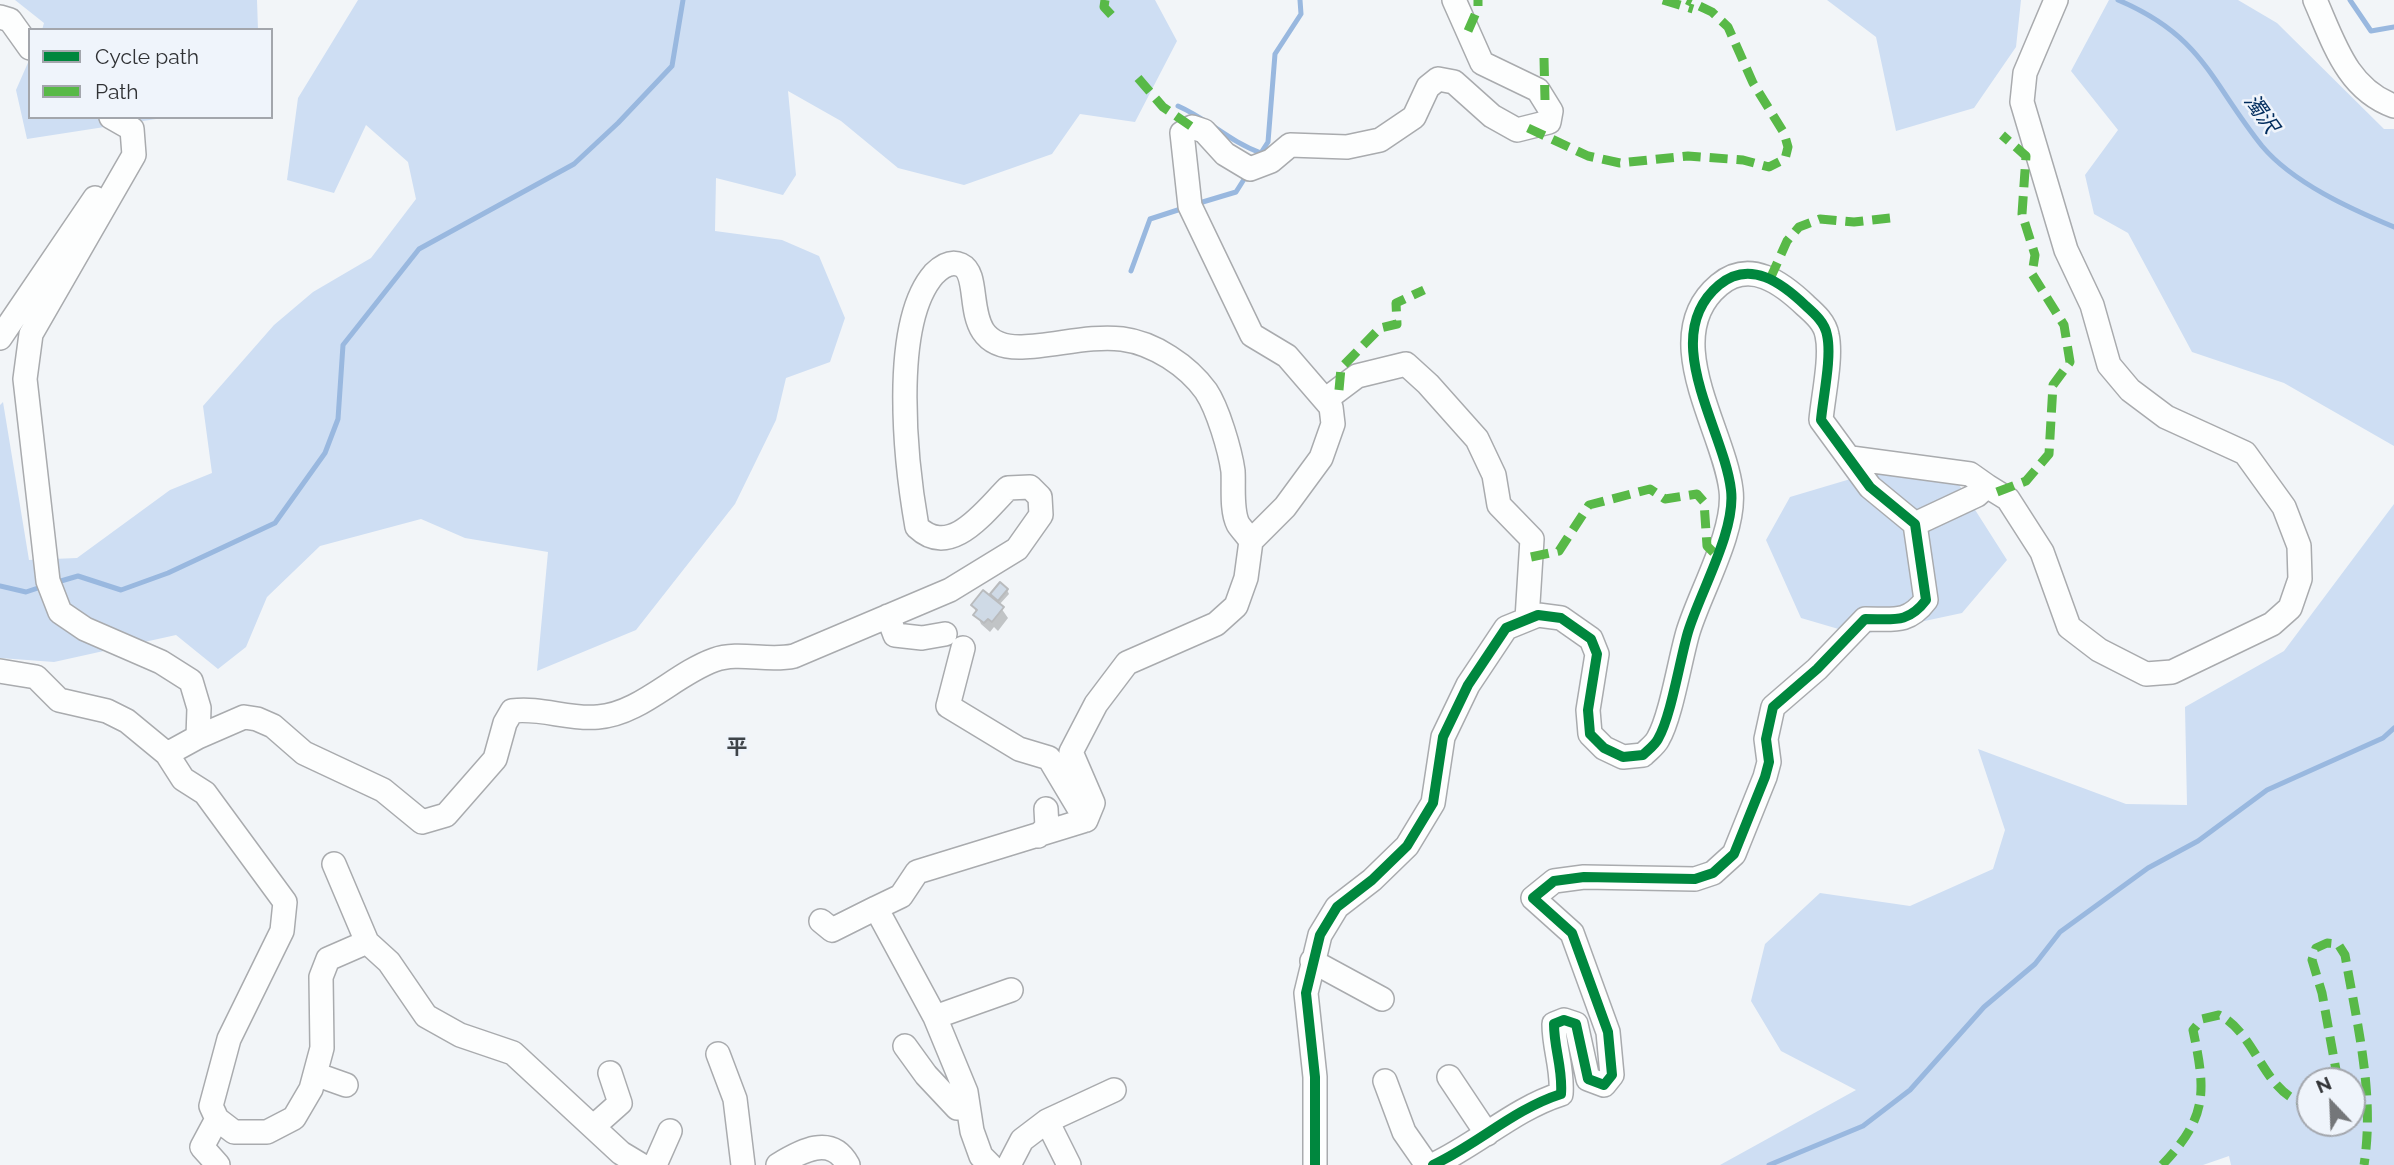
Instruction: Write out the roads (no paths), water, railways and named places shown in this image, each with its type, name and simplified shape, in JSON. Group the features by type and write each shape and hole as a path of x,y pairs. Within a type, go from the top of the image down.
{"street":[{"path":"821,921 832,930 901,897 917,872 1086,820 1093,803 1071,752 1096,704 1126,663 1216,624 1236,606 1246,578 1251,541 1284,507 1321,458 1333,424 1331,407 1287,356 1252,335 1190,206 1182,133 1192,127 1204,131 1225,154 1250,169 1271,161 1290,145 1347,147 1380,140 1415,117 1428,88 1438,79 1454,82 1492,116 1517,130 1549,122 1551,111 1538,90 1482,63 1454,0"},
{"path":"1851,458 1970,474 2008,499 2042,552 2069,627 2099,650 2146,674 2172,672 2272,624 2290,608 2300,579 2299,546 2284,508 2245,453 2166,417 2130,390 2109,365 2092,305 2066,250 2022,102 2025,72 2056,0"},
{"path":"2315,0 2337,50 2360,88 2394,106"},
{"path":"0,17 10,20 28,45"},
{"path":"114,119 132,129 134,155 31,334 25,379 48,580 60,612 85,629 161,662 191,681 199,708 198,737"},
{"path":"0,338 133,143"},
{"path":"167,754 244,717 257,719 273,726 304,753 383,789 422,822 446,815 495,759 505,723 512,711 528,709 598,717 629,707 712,661 727,656 794,656 950,590 1017,549 1041,515 1040,497 1030,487 1019,485 1009,488 957,534 939,540 928,537 917,527 905,397 907,339 927,282 942,266 954,263 963,265 971,274 973,309 985,332 998,344 1019,347 1122,339 1156,349 1187,371 1207,392 1226,441 1233,468 1237,522 1251,541"},
{"path":"1315,1165 1315,1077 1306,993 1320,935 1338,907 1372,880 1407,846 1433,803 1443,737 1468,685 1506,628 1538,615 1561,618 1591,639 1597,654 1588,710 1590,734 1604,748 1623,757 1643,755 1658,739 1689,628 1723,544 1731,491 1700,388 1693,349 1702,302 1720,284 1737,274 1760,275 1783,285 1820,320 1828,336 1821,420 1870,487 1915,524 1926,600 1916,614 1903,619 1865,618 1817,669 1773,707 1766,739 1769,762 1734,854 1713,873 1695,879 1584,877 1554,881 1533,898 1572,933 1608,1032 1612,1074 1604,1086 1588,1079 1576,1024 1564,1020 1553,1024 1554,1040 1563,1072 1561,1094 1523,1111 1487,1134 1464,1158 1433,1165"},
{"path":"1325,400 1357,376 1406,364 1429,384 1477,439 1494,475 1499,505 1532,539 1527,619"},
{"path":"1915,524 1978,495 1987,486"},
{"path":"888,616 895,635 954,641 948,706 1019,749 1049,758 1086,820"},
{"path":"0,671 36,677 59,700 107,711 127,721 167,754 183,779 205,793 285,902 282,931 229,1039 211,1106 217,1119 234,1132 267,1132 293,1118 325,1086 321,977 328,959 367,942"},
{"path":"1038,836 1046,827 1046,809"},
{"path":"334,864 367,942 389,962 426,1016 460,1035 513,1053 621,1153 641,1165"},
{"path":"876,908 935,1017 966,1092 981,1156 990,1165"},
{"path":"1312,961 1382,999"},
{"path":"935,1017 1012,990"},
{"path":"905,1046 926,1075 957,1108 968,1107"},
{"path":"718,1055 735,1100 743,1165"},
{"path":"593,1127 621,1103 610,1073"},
{"path":"1449,1077 1487,1134"},
{"path":"1384,1081 1404,1132 1427,1165"},
{"path":"1009,1165 1021,1140 1047,1121 1114,1090"},
{"path":"217,1119 202,1147 218,1165"},
{"path":"1047,1121 1069,1165"},
{"path":"655,1165 670,1131"},
{"path":"778,1165 799,1152 823,1145 835,1149 848,1165"}],"waterway":[{"path":"54,583 78,576 121,590 168,573 275,523 325,453 338,419 343,345 419,249 574,164 618,123 672,66 683,0"},
{"path":"1257,159 1268,142 1275,54 1301,14 1300,0"},
{"name":"濁沢","path":"2118,0 2146,14 2187,45 2262,146 2290,172 2324,194 2394,227"},
{"path":"2350,0 2371,31 2394,27"},
{"path":"1178,106 1239,143 1261,153"},
{"path":"1196,204 1236,192 1248,173"},
{"path":"1131,271 1150,219 1184,208"},
{"path":"0,586 26,592 44,586"},
{"path":"1769,1165 1863,1126 1910,1090 1984,1007 2035,964 2060,932 2148,868 2198,841 2267,790 2383,738 2394,728"}],"district":[{"name":"平","path":"737,748"}]}
